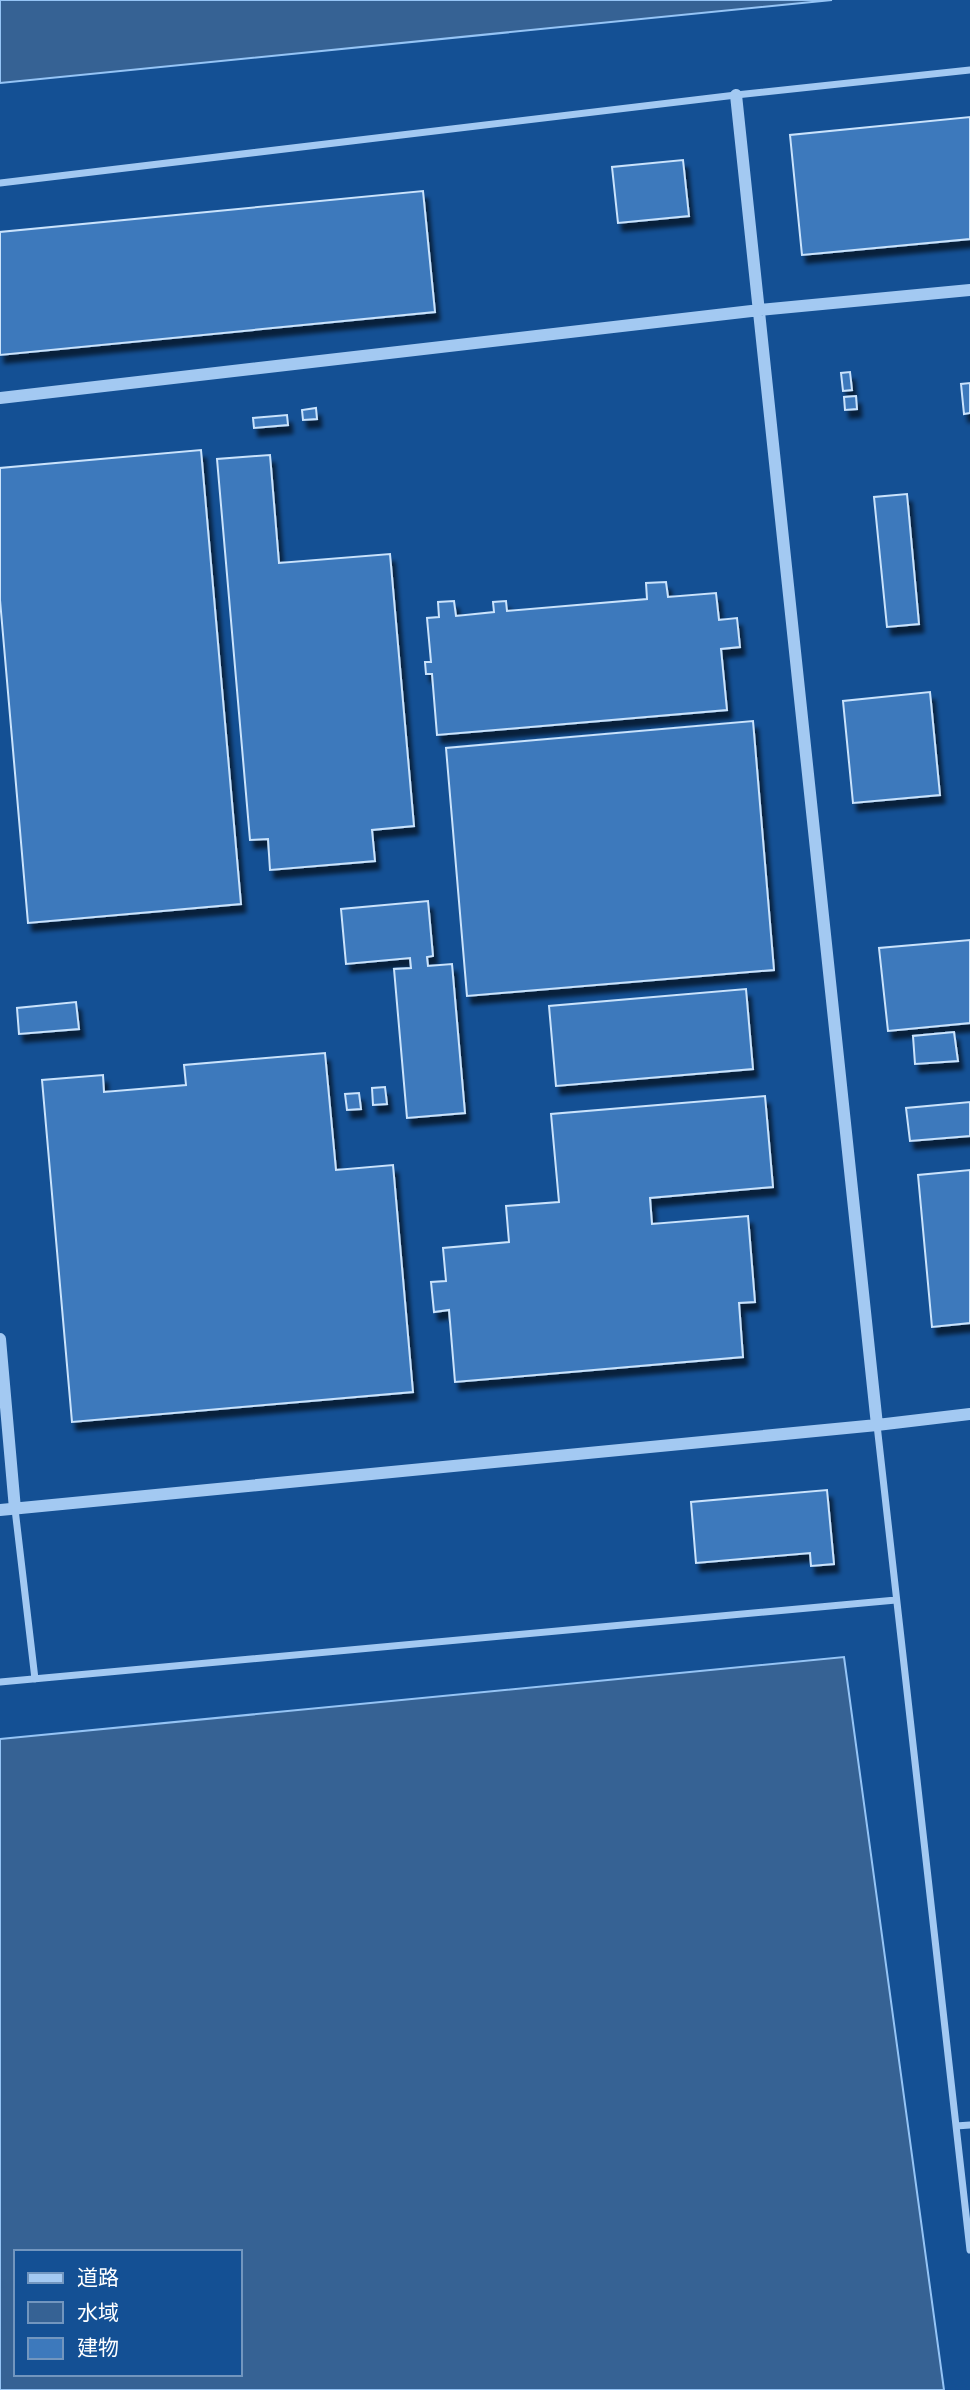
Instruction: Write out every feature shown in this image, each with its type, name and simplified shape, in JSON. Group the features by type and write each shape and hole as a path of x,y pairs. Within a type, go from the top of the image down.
{"street":[{"path":"0,183 736,95 970,70"},
{"path":"736,95 896,1600 970,2250"},
{"path":"0,398 760,310 970,290"},
{"path":"0,1339 15,1508 35,1679"},
{"path":"0,1510 877,1425 970,1413"},
{"path":"0,1682 896,1600"},
{"path":"956,2126 970,2125"}],"water":[{"path":"0,0 832,0 0,83"},
{"path":"844,1657 944,2390 0,2390 0,1739"}],"building":[{"path":"970,117 970,239 802,255 790,135"},
{"path":"683,160 689,216 618,223 612,167"},
{"path":"423,191 435,312 0,355 0,232"},
{"path":"850,372 852,390 843,391 841,373"},
{"path":"970,383 970,413 964,414 961,384"},
{"path":"856,396 857,409 845,410 844,397"},
{"path":"316,408 317,419 303,420 302,410"},
{"path":"287,415 288,425 254,428 253,418"},
{"path":"201,450 241,904 28,923 0,600 0,468"},
{"path":"270,455 279,563 390,554 414,826 372,830 375,861 270,870 268,839 250,840 217,459"},
{"path":"907,494 919,624 887,627 874,497"},
{"path":"666,582 668,597 716,593 719,620 737,618 740,647 721,649 727,710 437,735 432,674 426,674 425,662 431,662 427,618 439,617 438,602 454,601 456,616 494,612 493,602 506,601 507,611 647,599 646,583"},
{"path":"930,692 940,795 853,803 843,701"},
{"path":"753,721 774,970 467,996 446,748"},
{"path":"428,901 433,956 427,957 428,966 452,964 465,1113 407,1118 394,969 411,968 410,958 346,964 341,909"},
{"path":"970,940 970,1023 888,1031 879,948"},
{"path":"746,989 753,1069 556,1086 549,1006"},
{"path":"76,1002 79,1029 19,1034 17,1008"},
{"path":"954,1032 958,1061 915,1064 913,1036"},
{"path":"325,1053 336,1170 393,1165 413,1392 72,1422 42,1080 103,1075 104,1092 186,1085 184,1065"},
{"path":"385,1087 387,1104 373,1105 372,1088"},
{"path":"359,1093 361,1109 347,1110 345,1094"},
{"path":"765,1096 773,1187 650,1198 652,1224 748,1216 755,1302 739,1303 743,1357 455,1382 449,1310 434,1312 431,1282 446,1281 443,1248 509,1242 506,1206 559,1202 551,1114"},
{"path":"970,1102 970,1136 910,1141 906,1108"},
{"path":"970,1170 970,1323 932,1327 918,1175"},
{"path":"827,1490 834,1564 811,1566 810,1553 696,1563 691,1502"}]}
